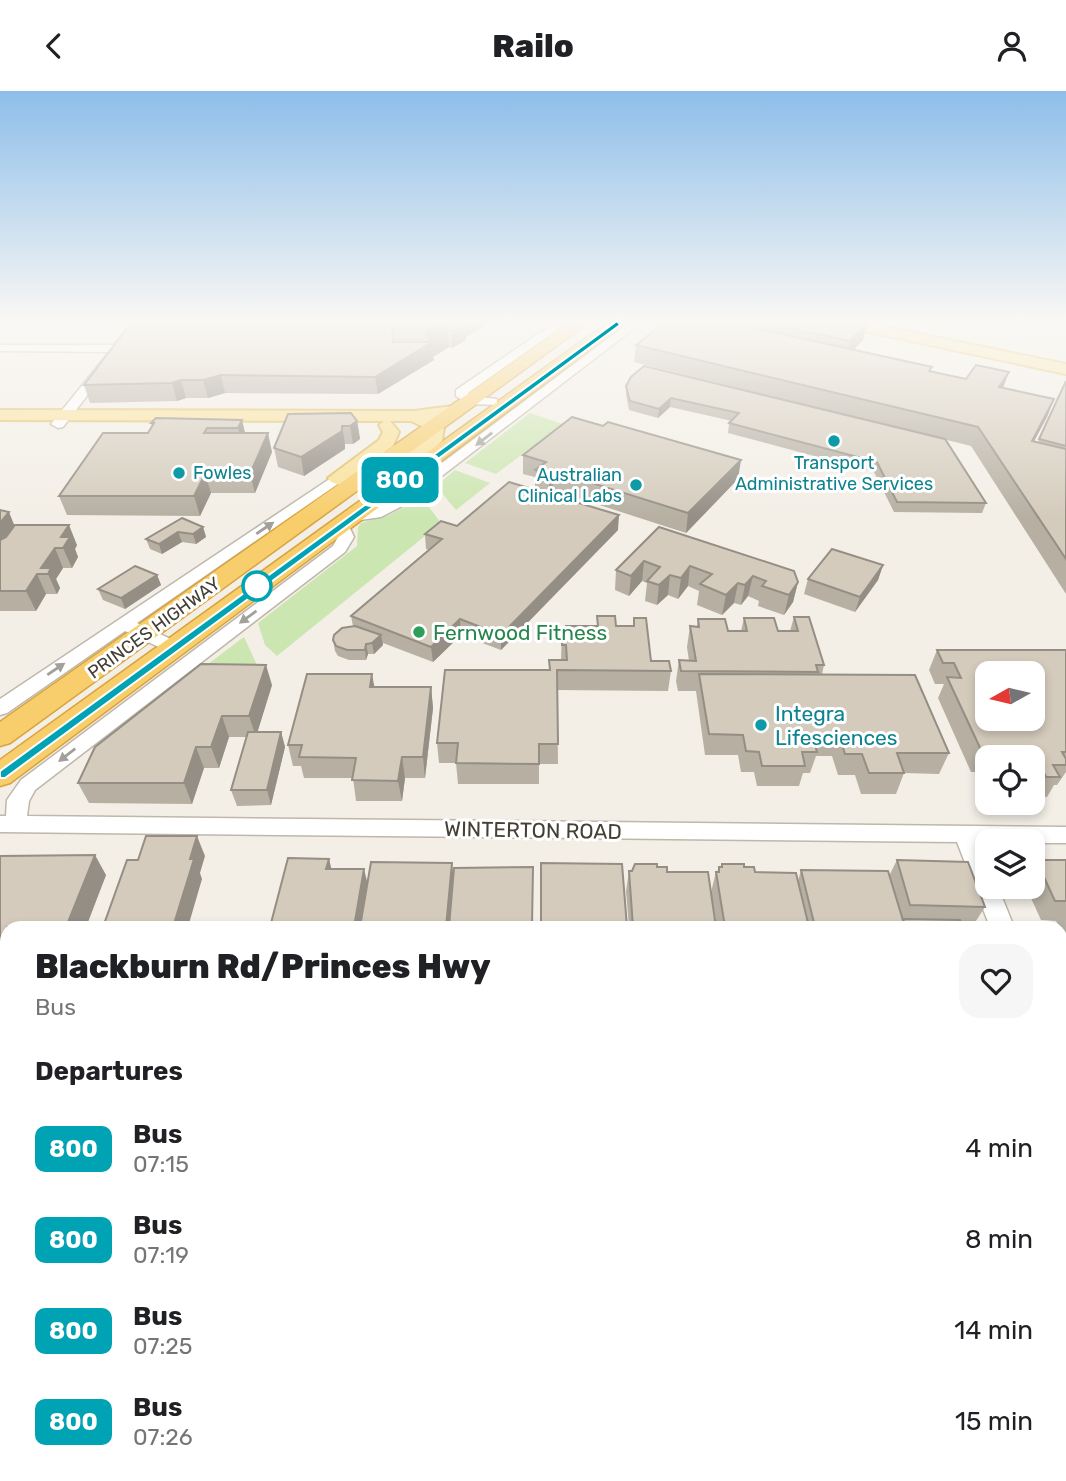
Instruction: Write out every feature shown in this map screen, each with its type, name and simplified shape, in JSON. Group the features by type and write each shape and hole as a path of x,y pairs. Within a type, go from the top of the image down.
{"highway":[{"name":"PRINCES HIGHWAY","path":"0,736 135,629 344,481 434,425 482,388"},
{"name":"PRINCES HIGHWAY","path":"0,775 136,674 177,657 253,589 529,388"},
{"path":"434,425 464,419 492,402 518,395"}],"main road":[{"path":"0,423 62,419 414,416 461,405"},
{"path":"0,415 62,419 434,425"},
{"path":"389,488 415,456 435,440 437,432 434,425 414,416"},
{"path":"344,481 387,442 391,432 387,425"}],"street":[{"path":"62,419 86,388"},
{"name":"PRINCES HIGHWAY","path":"8,824 18,800 29,785 177,657 303,577 343,546 346,537 345,521 376,515 399,502 544,388"},
{"path":"461,405 492,402"},
{"name":"PRINCES HIGHWAY","path":"253,589 303,577"},
{"path":"0,708 135,629 177,657"},
{"name":"WINTERTON ROAD","path":"8,824 1066,835"},
{"path":"965,834 1000,921"}],"green space":[{"path":"530,413 563,424 496,474 465,463"},
{"path":"455,470 490,483 456,510 436,486"},
{"path":"422,498 441,523 277,656 265,645 258,623 357,546 358,527 361,523 389,515"},
{"path":"244,637 257,665 208,664"}],"building":[{"name":"Transport Administrative Services","path":"626,388 734,388 945,439 986,503 897,502 877,462 729,423 739,413 671,398 659,409 630,401"},
{"path":"815,388 1003,388 1054,399 1032,441 1066,449 1066,559 978,427"},
{"path":"1063,388 1066,388 1066,446 1039,439"},
{"path":"351,413 357,421 350,426 342,426 342,431 301,457 274,448 288,414"},
{"name":"Australian Clinical Labs","path":"572,417 603,426 608,422 741,460 688,513 554,471 549,475 535,470 546,462 523,455"},
{"name":"Fowles","path":"156,418 242,420 238,428 207,428 204,433 268,433 250,474 205,474 194,496 59,496 103,433 148,433"},
{"path":"509,482 619,515 501,635 460,619 431,647 351,616 442,539 425,534 441,521 457,526"},
{"path":"0,510 9,512 0,523"},
{"path":"182,518 203,527 193,534 178,532 159,544 146,539"},
{"path":"15,525 69,525 61,537 70,537 63,548 55,548 41,568 51,568 48,574 37,574 26,591 0,591 0,540 6,537"},
{"path":"659,527 794,571 798,582 789,595 762,586 766,581 753,576 745,585 738,583 726,595 700,584 712,574 690,566 681,578 670,575 659,585 647,581 660,567 644,561 631,576 616,570"},
{"path":"832,549 883,565 860,597 808,579"},
{"path":"135,566 157,575 121,598 98,589"},
{"path":"597,616 615,616 616,626 634,626 634,618 646,618 651,661 669,661 671,671 557,670 558,744 539,744 539,764 456,763 458,743 437,743 445,670 550,670 549,660 567,660 566,645 562,645 562,631 566,631 566,626 598,626"},
{"path":"794,617 809,617 824,665 816,665 818,672 681,671 679,660 696,661 690,626 699,627 698,619 725,619 728,631 747,631 744,618 774,618 778,631 798,631"},
{"path":"355,626 381,635 372,643 366,644 365,650 347,650 336,646 334,635 342,628"},
{"path":"937,650 1066,650 1066,752 1062,752 1066,765 1053,765 1060,777 1045,775 1045,745 979,745 947,677 961,678 954,663 943,663"},
{"path":"201,664 266,665 249,716 222,716 211,747 196,747 184,783 78,783 95,747"},
{"path":"307,674 372,674 370,687 431,687 423,757 402,757 398,781 352,780 356,758 299,757 302,745 288,745"},
{"path":"699,674 915,675 949,753 897,753 904,773 869,773 862,754 845,754 839,735 812,735 817,752 802,752 805,766 762,766 759,752 746,751 743,735 709,734"},
{"path":"248,732 281,732 267,790 231,790"},
{"path":"146,836 197,836 190,859 194,859 175,921 105,921 127,860 138,860"},
{"path":"95,855 68,921 0,921 0,856"},
{"path":"288,858 329,859 326,869 364,869 355,921 272,921"},
{"path":"897,860 968,862 975,881 975,899 982,899 985,907 910,905"},
{"path":"1045,860 1066,860 1066,901 1055,901 1045,879"},
{"path":"371,862 452,863 447,921 361,921"},
{"path":"541,863 622,864 627,921 541,921"},
{"path":"635,864 657,864 657,867 667,867 667,872 708,872 715,921 633,921 629,871 632,871"},
{"path":"722,864 744,864 744,867 754,867 755,872 796,873 808,921 724,921 716,872"},
{"path":"533,867 532,921 450,921 454,868"},
{"path":"801,870 888,871 903,921 814,921"},
{"path":"903,919 960,921 904,921"}],"bus line":[{"name":"800","path":"0,775 528,388"}],"place":[{"name":"Transport Administrative Services","path":"834,441"},
{"name":"Fowles","path":"179,473"},
{"name":"Australian Clinical Labs","path":"636,485"},
{"name":"Fernwood Fitness","path":"419,632"},
{"name":"Integra Lifesciences","path":"761,725"}]}
